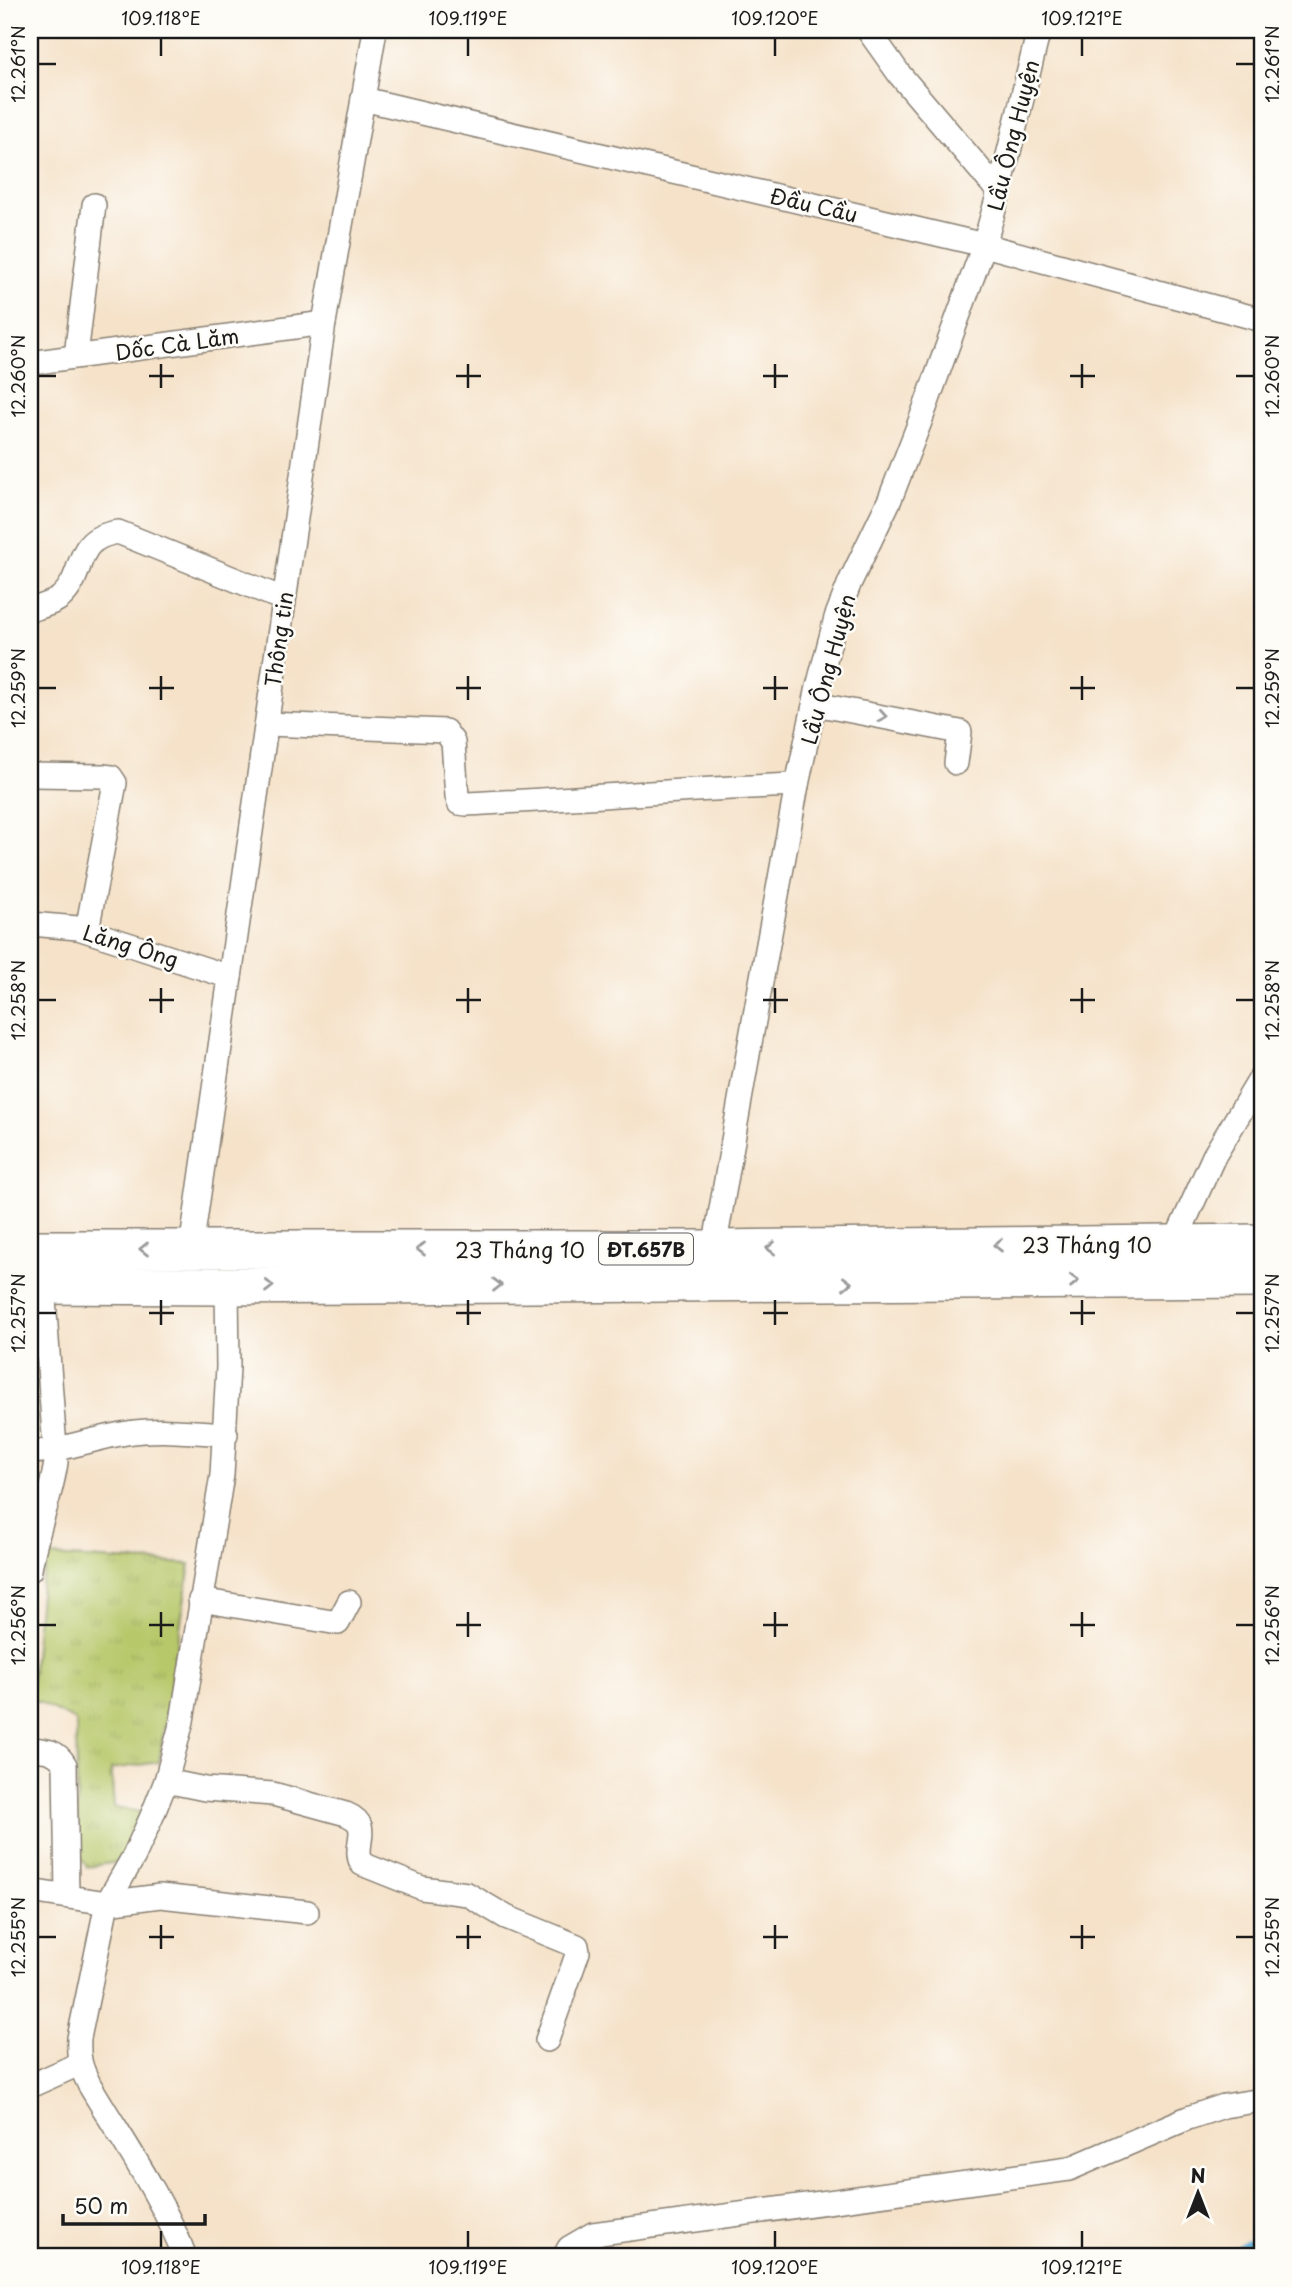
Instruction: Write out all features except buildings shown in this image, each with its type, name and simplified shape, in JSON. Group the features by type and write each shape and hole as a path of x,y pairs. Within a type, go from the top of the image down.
{"main road":[{"name":"23 Tháng 10","path":"30,1249 714,1248 1262,1243"},
{"name":"23 Tháng 10","path":"36,1285 1262,1279"}],"street":[{"name":"Thông tin","path":"191,1250 324,323 374,30"},
{"path":"868,30 900,75 999,192"},
{"name":"Lầu Ông Huyện","path":"714,1248 797,785 843,599 890,499 922,419 984,245 1039,30"},
{"name":"Đầu Cầu","path":"363,99 984,245 1262,320"},
{"path":"76,356 94,205"},
{"name":"Dốc Cà Lăm","path":"30,363 324,323"},
{"path":"30,610 61,597 71,586 87,546 108,533 118,532 283,599"},
{"path":"815,704 960,732 956,763"},
{"path":"267,724 445,731 453,742 458,803 466,804 588,799 701,788 797,785"},
{"path":"30,775 103,776 111,778 115,783 87,930"},
{"name":"Lăng Ông","path":"30,924 87,930 230,977"},
{"path":"1174,1244 1214,1156 1262,1076"},
{"path":"30,1570 34,1544 54,1475 55,1451 36,1285"},
{"path":"185,2257 175,2230 79,2064 79,2038 107,1903 134,1856 166,1781 182,1721 219,1495 226,1434 227,1286"},
{"path":"30,1452 55,1451 130,1433 165,1430 226,1434"},
{"path":"200,1600 338,1623 349,1602"},
{"path":"30,1749 53,1752 65,1765 67,1896"},
{"path":"166,1781 205,1790 273,1794 353,1816 362,1830 359,1861 367,1868 422,1888 467,1894 506,1917 577,1946 578,1951 547,2040"},
{"path":"30,1891 107,1903 160,1896 307,1912"},
{"path":"30,2086 79,2064"},
{"path":"564,2257 569,2248 593,2234 1069,2169 1188,2118 1224,2106 1262,2100"}],"green space":[{"path":"48,1556 190,1564 159,1762 111,1769 114,1807 141,1812 124,1861 87,1867 78,1853 76,1721 30,1698 41,1584"}],"waterway":[{"path":"1249,2257 1262,2251"}]}
